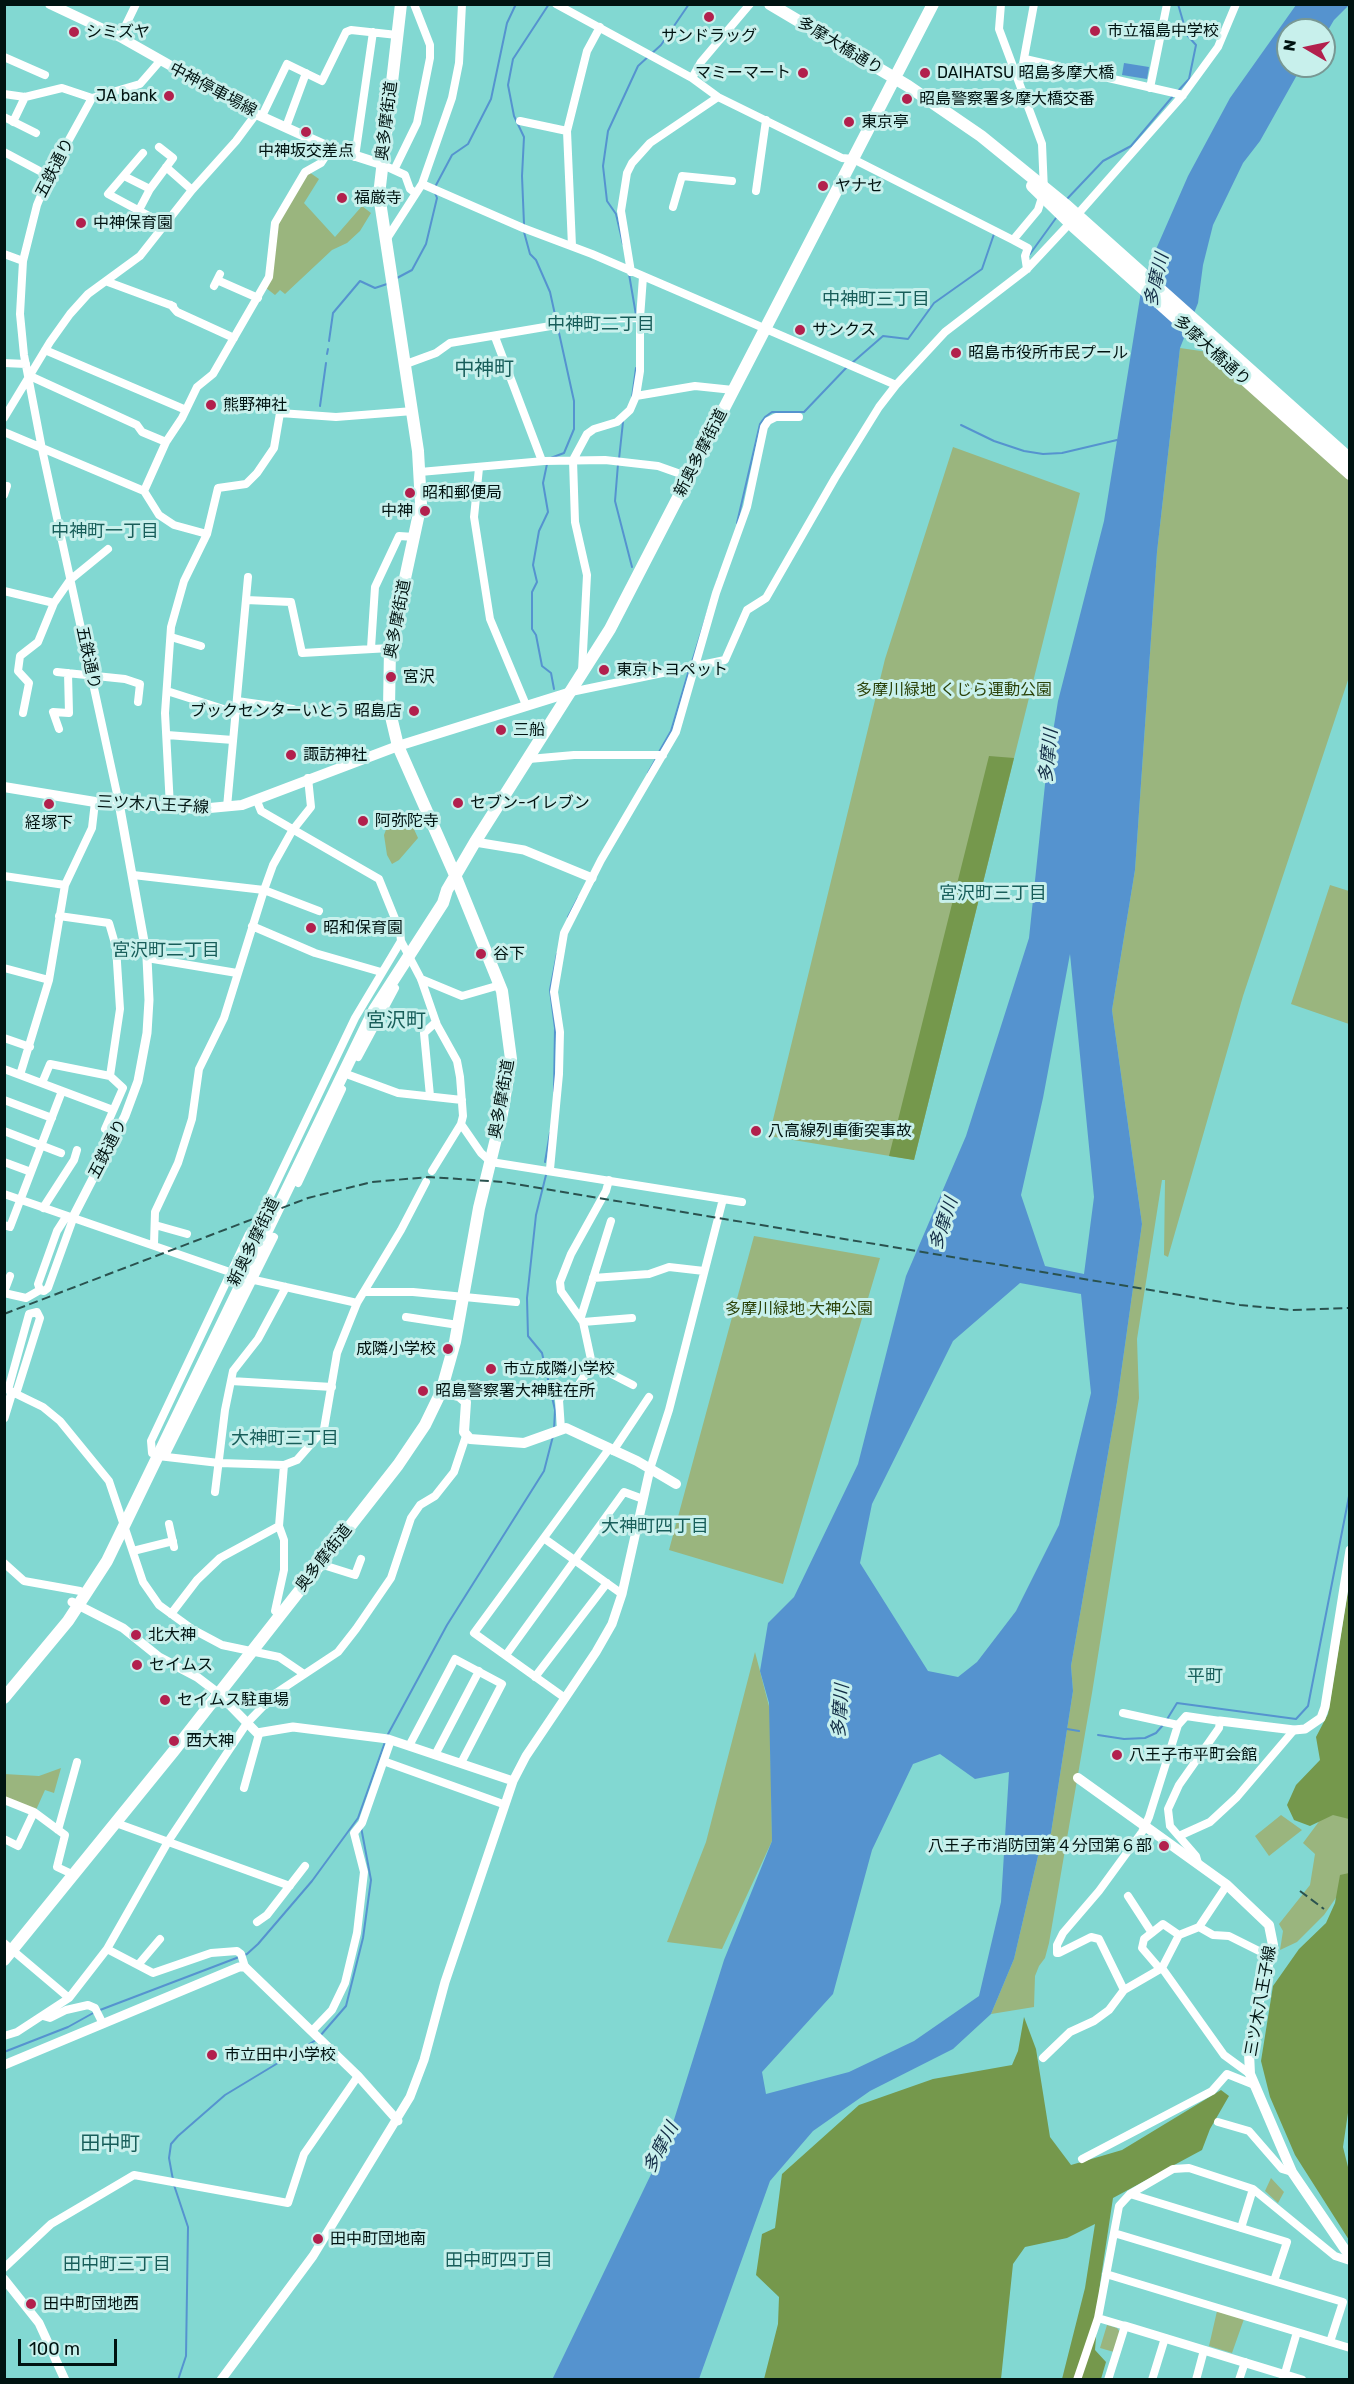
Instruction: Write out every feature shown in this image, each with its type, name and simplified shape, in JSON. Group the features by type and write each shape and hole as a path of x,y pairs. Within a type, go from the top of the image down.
{"main road":[{"name":"中神停車場線","path":"50,4 75,10 160,61 259,115 331,148 381,164"},
{"name":"奥多摩街道","path":"4,1960 9,1945 74,1875 408,1452 441,1392 458,1325 511,1059 508,1023 500,985 398,746 389,708 390,648 421,504 413,411 379,195 401,4"},
{"name":"多摩大橋通り","path":"770,4 895,79 963,123 998,150 1350,474"},
{"name":"新奥多摩街道","path":"76,1604 80,1591 123,1520 158,1455 368,1007 436,898 447,890 610,629 933,4"},
{"name":"多摩大橋通り","path":"1072,217 1350,459"},
{"name":"三ツ木八王子線","path":"4,787 95,802 170,807 227,807 256,801 308,778 398,746 571,692"},
{"path":"441,1392 459,1396 466,1402 466,1436 470,1439 524,1443 568,1428 675,1484"},
{"name":"新奥多摩街道","path":"76,1604 100,1574 123,1520"},
{"path":"4,1687 76,1604"},
{"path":"4,1698 76,1604"},
{"name":"三ツ木八王子線","path":"1078,1778 1227,1885 1269,1925 1272,1934 1271,1953 1255,2017 1250,2053 1251,2079 1292,2172 1350,2259"}],"street":[{"path":"120,38 135,4"},
{"path":"395,168 417,123 430,58 430,45 414,4"},
{"path":"386,240 422,184 452,98 459,63 462,4"},
{"path":"692,78 701,62 750,4"},
{"path":"1001,4 999,29 1042,144 1044,191 1038,210 1013,240"},
{"path":"1019,82 1034,4"},
{"path":"1150,88 1167,4"},
{"path":"571,692 725,660 747,610 766,598 841,468 879,407 896,385 945,333 1026,263 1072,217 1218,47 1236,4"},
{"path":"556,5 692,78 718,97 842,158 853,159 1028,248 1026,263"},
{"path":"572,246 567,131 587,51 600,27"},
{"path":"4,418 45,350 70,314 88,294 108,282 140,256 192,189 259,115 287,64 322,81 346,32 351,30 397,35"},
{"path":"355,157 373,32"},
{"path":"4,57 45,75"},
{"path":"1025,58 1178,94"},
{"path":"4,94 25,97 62,88 92,99 140,84 160,61"},
{"path":"286,127 306,73"},
{"path":"13,122 25,97"},
{"path":"629,271 621,211 627,173 632,163 650,143 718,97"},
{"name":"五鉄通り","path":"70,1218 125,1116 138,1080 149,1016 147,957 119,803 42,449 26,364 20,314 23,261 36,205 49,176 92,99"},
{"path":"4,117 36,133"},
{"path":"756,191 766,120"},
{"path":"520,121 567,131"},
{"path":"139,210 150,189 173,158 164,148"},
{"path":"144,491 166,442 197,387 213,374 269,277 275,223 305,172 321,163 331,148"},
{"path":"4,152 49,176"},
{"path":"143,153 108,194 164,224"},
{"path":"381,164 395,168 405,175 410,189 415,194"},
{"path":"166,167 192,189"},
{"path":"124,176 150,189"},
{"path":"673,207 682,176 732,181"},
{"path":"422,184 896,385"},
{"path":"4,254 23,261"},
{"path":"581,676 587,586 575,522 573,460 587,434 594,429 617,422 630,410 636,396 642,345 638,318 643,277"},
{"path":"217,280 258,298"},
{"path":"108,282 173,306 177,312 234,338"},
{"path":"406,364 436,353 450,343 591,319 638,318"},
{"path":"495,337 546,461"},
{"path":"45,350 186,410"},
{"path":"4,363 26,364"},
{"path":"29,377 137,425 142,432 166,442"},
{"path":"636,396 695,386 733,390"},
{"path":"170,807 166,735 171,637 179,594 207,534 218,488 246,484 258,473 274,448 280,413 336,417 413,411"},
{"path":"550,1169 559,1074 560,1032 554,992 564,933 590,877 659,755 676,732 691,667 747,507 764,428 768,421 776,417 799,417"},
{"path":"4,432 144,491 159,515 174,525 207,534"},
{"path":"420,472 573,460 619,461 658,466 689,477"},
{"path":"479,468 474,517 490,619 526,705"},
{"path":"4,486 7,486 4,495"},
{"path":"371,648 375,586 399,536 414,537"},
{"path":"23,713 28,683 18,671 20,656 38,642 54,603 70,580 108,549"},
{"path":"227,807 248,577"},
{"path":"4,591 54,603"},
{"path":"246,600 291,602 303,653 390,648"},
{"path":"171,637 201,646"},
{"path":"57,672 125,679 140,684 138,702"},
{"path":"59,729 53,712 69,713 68,673"},
{"path":"168,691 236,713"},
{"path":"237,701 293,708"},
{"path":"166,735 233,740"},
{"path":"529,759 573,755 659,755"},
{"path":"154,1244 155,1212 178,1163 192,1119 199,1069 224,1018 273,865 292,831 311,807 308,778"},
{"path":"256,801 261,811 292,831 379,879 400,931 402,943 421,979 436,1022 457,1061 462,1100 460,1124 432,1171"},
{"path":"20,1075 49,980 65,885 92,828 95,802"},
{"path":"476,842 524,850 590,877"},
{"path":"132,875 264,890 319,911"},
{"path":"4,876 65,885"},
{"path":"59,916 109,922 116,947 120,1010 110,1076"},
{"path":"252,926 315,953 381,972"},
{"path":"269,1198 355,1018 381,972 402,943"},
{"path":"147,957 237,974"},
{"path":"298,1183 327,1117 381,1011 411,960"},
{"path":"4,968 49,980"},
{"path":"421,979 462,996 500,985"},
{"path":"430,1096 424,1033 436,1022"},
{"path":"4,1038 30,1047"},
{"path":"42,1083 50,1064 110,1076 123,1088 105,1129"},
{"path":"4,1069 114,1110"},
{"path":"349,1075 398,1093 462,1100"},
{"path":"4,1225 10,1227 62,1090"},
{"path":"4,1100 52,1118"},
{"path":"312,1110 327,1117"},
{"path":"460,1124 480,1153 491,1161 742,1202"},
{"path":"4,1131 61,1153"},
{"path":"43,1208 74,1160 77,1150"},
{"path":"4,1162 32,1172"},
{"path":"556,1431 559,1400 563,1394 578,1386 592,1364 582,1320 565,1297 560,1282 571,1254 606,1191 609,1180"},
{"path":"158,1455 219,1463 284,1465 297,1460 311,1441 320,1436 324,1429 338,1353 357,1303 426,1182"},
{"path":"4,1194 70,1218 154,1244 249,1279 357,1303"},
{"path":"221,2379 300,2275 398,2121 424,2060 445,1982 486,1866 503,1804 526,1756 612,1624 622,1594 650,1469 669,1410 723,1199"},
{"path":"10,1276 4,1293 26,1298 40,1290 38,1284 57,1231 70,1218"},
{"path":"582,1320 611,1221"},
{"path":"155,1225 187,1234"},
{"path":"158,1455 151,1440 233,1272 249,1234"},
{"path":"158,1455 249,1279 274,1237"},
{"path":"593,1278 649,1274 669,1267 704,1271"},
{"path":"215,1492 233,1371 258,1339 286,1287"},
{"path":"365,1292 413,1292 516,1302"},
{"path":"4,1418 10,1391 29,1314 38,1312 40,1318 10,1391"},
{"path":"406,1317 458,1325"},
{"path":"582,1320 632,1318"},
{"path":"592,1364 633,1386"},
{"path":"231,1381 332,1387"},
{"path":"10,1391 43,1407 60,1421 109,1481 143,1582 159,1605 192,1629 222,1645 279,1657 304,1674"},
{"path":"565,1698 474,1633 649,1397"},
{"path":"4,2036 17,2032 69,1998 107,1949 169,1840 248,1723 276,1693 338,1652 391,1578 411,1518 420,1505 435,1496 450,1479 466,1436"},
{"path":"280,1614 275,1611 284,1570 284,1540 279,1526 284,1465"},
{"path":"506,1655 624,1492 643,1499"},
{"path":"133,1551 173,1544 169,1524"},
{"path":"171,1614 197,1580 220,1558 279,1526"},
{"path":"545,1539 622,1594"},
{"path":"1124,1990 1099,1939 1091,1937 1057,1953 1057,1945 1063,1933 1099,1891 1146,1826 1176,1724 1186,1716 1294,1730 1311,1726 1324,1712 1350,1550"},
{"path":"320,1564 355,1575 361,1559"},
{"path":"4,1563 24,1581 80,1591"},
{"path":"535,1677 606,1583"},
{"path":"76,1604 123,1628 159,1657 197,1677 259,1734"},
{"path":"409,1746 455,1659 502,1684 461,1763"},
{"path":"435,1755 479,1671"},
{"path":"1123,1714 1176,1724"},
{"path":"1198,1863 1196,1856 1168,1822 1169,1804 1179,1785 1219,1728 1220,1721"},
{"path":"259,1734 293,1727 387,1739 513,1781"},
{"path":"1179,1836 1207,1825 1280,1749 1294,1730"},
{"path":"244,1788 259,1734"},
{"path":"316,2034 332,2010 345,1983 357,1933 364,1872 355,1836 386,1762 387,1739"},
{"path":"58,1830 77,1762"},
{"path":"386,1762 503,1804"},
{"path":"4,1800 34,1812 64,1835 57,1867 74,1875"},
{"path":"4,1839 18,1846 34,1812"},
{"path":"116,1823 169,1840 290,1886"},
{"path":"257,1922 267,1915 305,1866"},
{"path":"1043,2058 1070,2032 1094,2021 1109,2010 1124,1990 1161,1968 1179,1935 1199,1927 1227,1885"},
{"path":"1128,1896 1152,1933"},
{"path":"1179,1935 1163,1924 1141,1944 1224,2055 1251,2079"},
{"path":"1199,1927 1213,1935 1229,1936 1259,1951 1271,1953"},
{"path":"138,1965 155,1941"},
{"path":"9,1945 69,1998"},
{"path":"107,1949 153,1973 211,1953 237,1951 398,2121"},
{"path":"4,2065 239,1967 243,1959"},
{"path":"43,2016 50,2018 66,2010 88,2005 96,2010 103,2024"},
{"path":"1082,2159 1212,2091 1227,2074 1251,2079"},
{"path":"4,2268 51,2224 131,2176 142,2175 288,2203 304,2154 357,2076"},
{"path":"1218,2122 1249,2131 1282,2169 1292,2172"},
{"path":"1077,2379 1098,2318 1119,2206 1130,2194 1169,2171 1180,2168 1253,2189 1335,2256 1350,2259"},
{"path":"1241,2228 1253,2189"},
{"path":"1130,2194 1287,2242 1274,2281"},
{"path":"1114,2233 1343,2302 1330,2342"},
{"path":"1106,2274 1350,2348"},
{"path":"4,2279 39,2323 65,2379"},
{"path":"1098,2318 1245,2362 1283,2377 1302,2379"},
{"path":"1108,2379 1125,2326"},
{"path":"1283,2377 1297,2332"},
{"path":"1152,2379 1165,2338"},
{"path":"1196,2379 1204,2350"},
{"path":"1239,2379 1245,2362"}],"green space":[{"path":"309,172 319,179 304,203 335,237 362,206 371,213 360,231 347,243 332,250 285,294 280,290 275,295 266,288 277,222"},
{"path":"1180,348 1215,353 1349,474 1349,677 1243,996 1168,1257 1164,1255 1165,1180 1162,1180 1137,1339 1139,1398 1049,1943 1045,1958 1035,1976 1034,2007 991,2014 1014,1959 1038,1856 1051,1833 1073,1691 1071,1666 1117,1402 1142,1224 1112,1010 1135,870 1157,552"},
{"name":"多摩川緑地 くじら運動公園","path":"953,447 1080,493 914,1160 769,1136 885,659"},
{"path":"989,756 1014,758 914,1160 889,1156"},
{"path":"402,815 408,816 418,838 399,860 392,864 387,855 384,835 387,827"},
{"path":"1330,885 1349,891 1349,1024 1291,1004"},
{"name":"多摩川緑地 大神公園","path":"754,1236 880,1258 783,1584 669,1550"},
{"path":"1349,1584 1349,1819 1333,1815 1310,1826 1294,1820 1287,1805 1296,1785 1320,1760 1316,1737 1328,1714"},
{"path":"755,1652 770,1710 772,1841 722,1949 667,1942 706,1842"},
{"path":"61,1768 54,1793 45,1790 36,1810 5,1797 4,1774 39,1776"},
{"path":"1332,1804 1349,1811 1349,1879 1324,1915 1297,1942 1280,1950 1283,1931 1279,1924 1310,1885 1315,1854 1303,1843"},
{"path":"1281,1815 1302,1830 1269,1856 1255,1836"},
{"path":"1349,1873 1350,2099 1343,2147 1349,2171 1349,2240 1295,2155 1270,2097 1261,2061 1273,1986 1299,1949 1326,1923 1335,1903 1340,1875"},
{"path":"1024,2017 1036,2049 1050,2137 1071,2165 1122,2150 1221,2090 1229,2096 1210,2129 1202,2150 1113,2198 1100,2284 1095,2350 1106,2362 1101,2379 1062,2379 1085,2288 1095,2224 1067,2238 1025,2247 1013,2264 1001,2379 764,2379 778,2324 779,2297 756,2275 762,2234 775,2228 782,2174 859,2105 933,2079 1012,2065 1018,2051"},
{"path":"1271,2178 1284,2192 1278,2203 1265,2191"},
{"path":"1217,2311 1244,2319 1232,2353 1209,2346"},
{"path":"1107,2325 1117,2328 1120,2332 1114,2352 1100,2348"}],"water":[{"path":"1296,5 1349,5 1336,18 1287,18"},
{"name":"多摩川","path":"1276,33 1276,78 1295,78 1260,141 1243,163 1213,225 1203,265 1198,303 1180,348 1157,552 1135,870 1112,1010 1142,1224 1117,1402 1071,1666 1073,1691 1051,1833 1038,1856 1014,1959 991,2014 953,2049 870,2091 813,2131 770,2181 699,2379 552,2380 668,2139 724,1960 772,1841 769,1703 760,1671 768,1623 794,1597 858,1464 906,1276 966,1136 1029,938 1046,775 1058,701 1104,521 1143,279 1188,176 1230,98","holes":["1070,954 1094,1197 1084,1274 1045,1266 1021,1195 1043,1098","1020,1283 1081,1294 1091,1393 1059,1525 1016,1611 977,1662 958,1677 928,1671 860,1563 872,1504 953,1341","940,1754 975,1779 1009,1772 1001,1902 979,1996 914,2041 849,2072 766,2094 762,2072 833,1994 872,1850 913,1764"]},
{"path":"1124,63 1149,67 1147,79 1122,75"}],"waterway":[{"path":"435,187 452,155 468,144 491,99 507,23 516,4"},
{"path":"524,224 522,176 524,137 514,116 508,85 513,59 549,4"},
{"path":"623,244 616,214 607,201 603,166 608,131 638,66 661,45 689,4"},
{"path":"1177,92 1189,79 1196,45 1187,35 1178,4"},
{"path":"1066,200 1103,161 1131,146 1173,96"},
{"path":"397,278 412,270 426,244 437,198 435,193"},
{"path":"1030,254 1056,218"},
{"path":"524,232 530,254 536,260 550,292 574,401 574,429 564,453 548,459"},
{"path":"852,363 883,336 908,339 934,303 982,269 994,234"},
{"path":"629,274 636,315"},
{"path":"329,341 333,313 360,281 375,288 387,284"},
{"path":"327,354 328,349"},
{"path":"320,406 326,363"},
{"path":"737,523 760,424 772,412 804,412 847,367"},
{"path":"632,398 636,368"},
{"path":"619,459 623,422"},
{"path":"961,425 994,441 1024,451 1043,454 1062,453 1117,440"},
{"path":"547,464 543,483 548,512 539,531 533,565 537,582 532,592 532,629 536,635 542,666 551,673 554,689"},
{"path":"618,464 615,501 632,567"},
{"path":"691,665 719,576"},
{"path":"659,752 671,731 689,670"},
{"path":"648,773 657,757"},
{"path":"568,917 578,898"},
{"path":"554,1091 555,1028 550,990 557,954"},
{"path":"545,1162 550,1133"},
{"path":"546,1175 536,1215 527,1298 528,1336 542,1353 555,1410 554,1430"},
{"path":"387,1736 447,1625 544,1471 553,1436"},
{"path":"1166,1721 1177,1703 1296,1719 1308,1706 1350,1491"},
{"path":"1098,1735 1124,1739 1145,1738 1156,1733 1163,1725"},
{"path":"1067,1729 1079,1731"},
{"path":"100,2010 247,1954 258,1944 312,1881 358,1818 385,1742"},
{"path":"320,2036 346,2006 363,1938 371,1880 361,1827"},
{"path":"4,2052 68,2027 95,2012"},
{"path":"173,2180 169,2158 171,2144 178,2136 225,2095 316,2040"},
{"path":"174,2185 188,2227 186,2356 178,2380"}],"railway":[{"path":"4,1314 308,1198 372,1182 429,1177 503,1182 1240,1305 1292,1310 1350,1308"},
{"path":"1300,1891 1324,1909"}],"place":[{"name":"サンドラッグ","path":"709,17"},
{"name":"市立福島中学校","path":"1095,31"},
{"name":"シミズヤ","path":"74,32"},
{"name":"マミーマート","path":"803,73"},
{"name":"DAIHATSU 昭島多摩大橋","path":"925,73"},
{"name":"JA bank","path":"169,96"},
{"name":"昭島警察署多摩大橋交番","path":"907,99"},
{"name":"東京亭","path":"849,122"},
{"name":"中神坂交差点","path":"306,132"},
{"name":"ヤナセ","path":"823,186"},
{"name":"福厳寺","path":"342,198"},
{"name":"中神保育園","path":"81,223"},
{"name":"サンクス","path":"800,330"},
{"name":"昭島市役所市民プール","path":"956,353"},
{"name":"熊野神社","path":"211,405"},
{"name":"昭和郵便局","path":"410,493"},
{"name":"中神","path":"425,511"},
{"name":"東京トヨペット","path":"604,670"},
{"name":"宮沢","path":"391,677"},
{"name":"ブックセンターいとう 昭島店","path":"414,711"},
{"name":"三船","path":"501,730"},
{"name":"諏訪神社","path":"291,755"},
{"name":"セブン-イレブン","path":"458,803"},
{"name":"経塚下","path":"49,804"},
{"name":"阿弥陀寺","path":"363,821"},
{"name":"昭和保育園","path":"311,928"},
{"name":"谷下","path":"481,954"},
{"name":"八高線列車衝突事故","path":"756,1131"},
{"name":"成隣小学校","path":"448,1349"},
{"name":"市立成隣小学校","path":"491,1369"},
{"name":"昭島警察署大神駐在所","path":"423,1391"},
{"name":"北大神","path":"136,1635"},
{"name":"セイムス","path":"137,1665"},
{"name":"セイムス駐車場","path":"165,1700"},
{"name":"西大神","path":"174,1741"},
{"name":"八王子市平町会館","path":"1117,1755"},
{"name":"八王子市消防団第４分団第６部","path":"1164,1846"},
{"name":"市立田中小学校","path":"212,2055"},
{"name":"田中町団地南","path":"318,2239"},
{"name":"田中町団地西","path":"31,2304"}],"district":[{"name":"中神町三丁目","path":"876,300"},
{"name":"中神町二丁目","path":"601,325"},
{"name":"中神町","path":"484,369"},
{"name":"中神町一丁目","path":"105,532"},
{"name":"宮沢町三丁目","path":"993,894"},
{"name":"宮沢町二丁目","path":"166,951"},
{"name":"宮沢町","path":"396,1021"},
{"name":"大神町三丁目","path":"285,1439"},
{"name":"大神町四丁目","path":"655,1527"},
{"name":"平町","path":"1205,1677"},
{"name":"田中町","path":"110,2144"},
{"name":"田中町四丁目","path":"499,2261"},
{"name":"田中町三丁目","path":"117,2265"}]}
